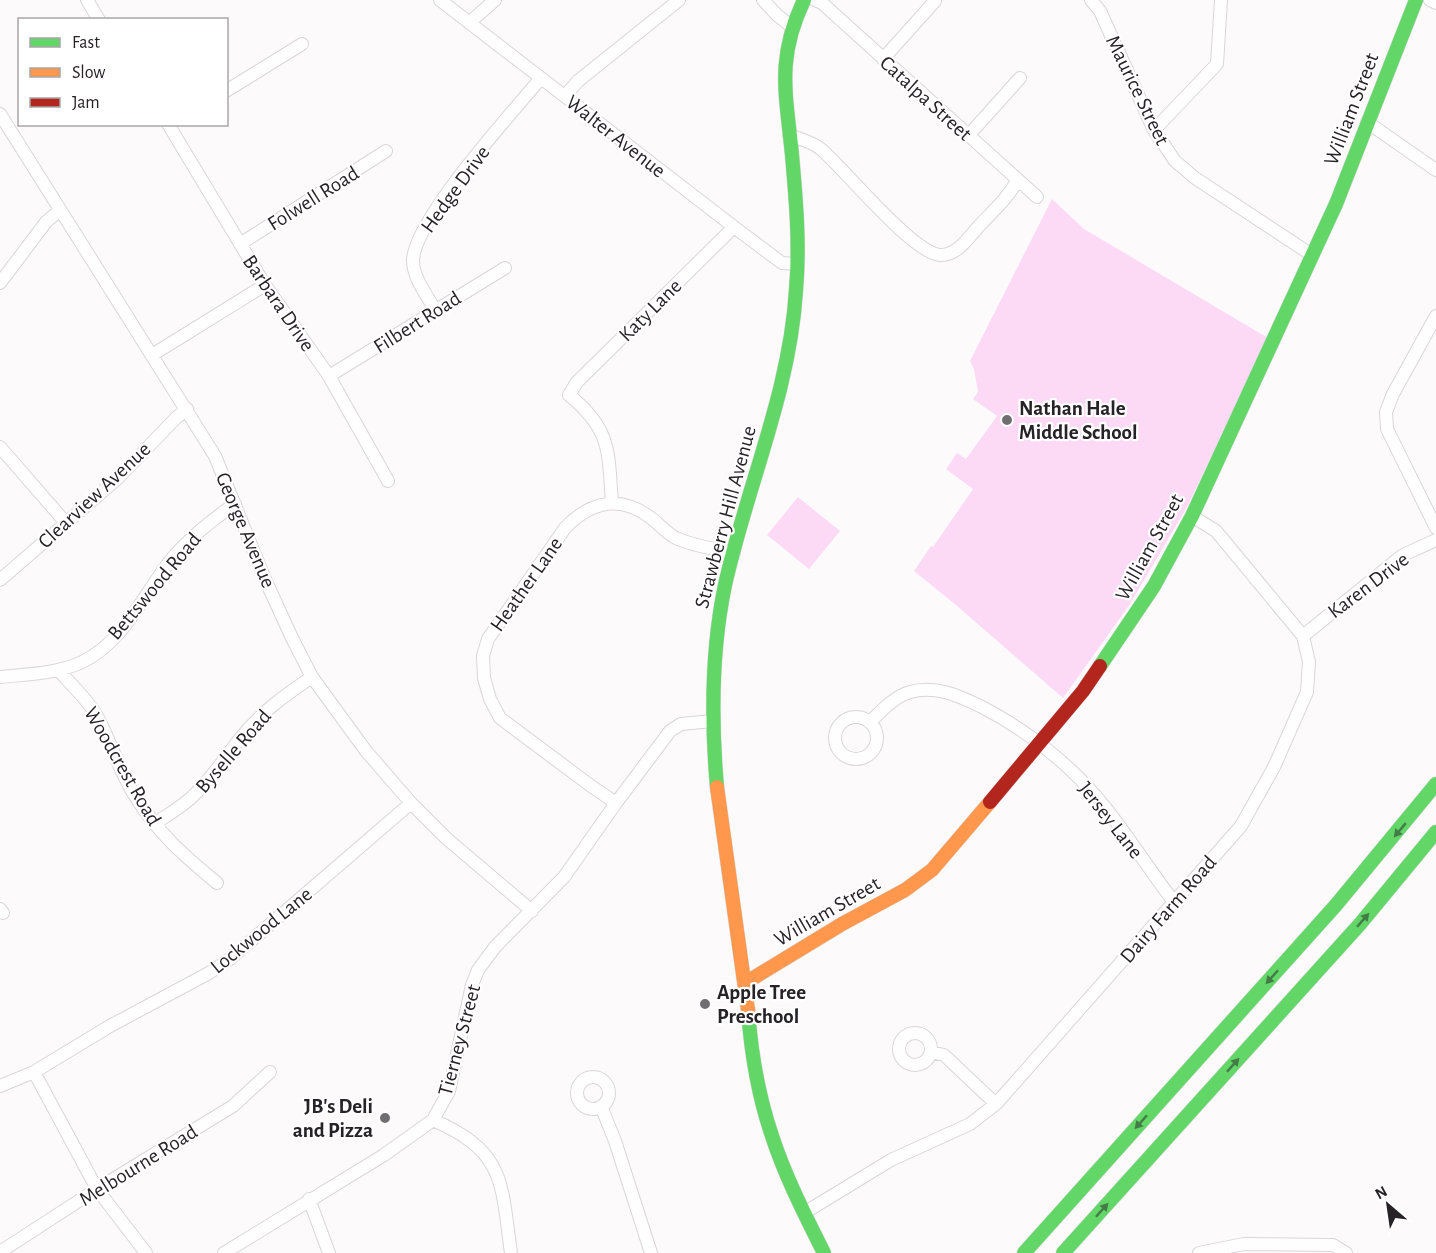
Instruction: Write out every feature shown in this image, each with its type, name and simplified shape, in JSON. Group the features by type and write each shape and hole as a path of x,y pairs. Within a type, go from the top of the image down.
{"main road":[{"name":"Strawberry Hill Avenue","path":"804,0 791,26 785,48 784,76 798,240 794,318 788,359 734,553 719,616 713,721 722,822 751,1041 770,1128 804,1213 824,1253"},
{"name":"William Street","path":"745,983 842,924 905,890 932,870 1083,691 1120,638 1154,586 1192,516 1336,204 1416,0"},
{"path":"1023,1253 1336,905 1436,784"},
{"path":"1063,1253 1352,932 1436,832"}],"street":[{"path":"87,0 98,18"},
{"name":"Walter Avenue","path":"440,0 782,263 796,264"},
{"path":"469,23 495,0"},
{"path":"565,96 578,81 679,0"},
{"path":"763,0 791,26"},
{"name":"Catalpa Street","path":"815,0 822,3 1037,197"},
{"name":"Maurice Street","path":"1091,0 1100,11 1154,130 1167,151 1195,178 1312,255"},
{"path":"1154,130 1218,64 1221,0"},
{"path":"1430,0 1436,3"},
{"path":"883,59 935,1"},
{"path":"228,91 302,44"},
{"name":"Hedge Drive","path":"436,311 414,271 414,250 433,213 459,177 541,78"},
{"path":"968,136 1020,78"},
{"name":"George Avenue","path":"0,114 215,456 273,597 312,677 366,751 411,803 446,838 532,911"},
{"path":"1367,122 1436,170"},
{"name":"Barbara Drive","path":"172,126 265,285 329,376 388,481"},
{"path":"789,135 820,149 880,210 925,251 941,255 953,252 959,247 1009,195 1017,181"},
{"name":"Folwell Road","path":"240,244 386,152"},
{"path":"0,283 46,222 59,211"},
{"name":"Katy Lane","path":"612,503 609,461 602,432 589,413 569,395 577,382 734,227"},
{"name":"Filbert Road","path":"329,376 505,268"},
{"path":"152,355 265,285"},
{"path":"1436,316 1392,394 1386,412 1387,429 1436,528"},
{"name":"Clearview Avenue","path":"0,580 117,479 187,409"},
{"path":"0,447 66,523"},
{"path":"612,503 622,504 642,512 678,539 734,553"},
{"name":"Heather Lane","path":"612,503 594,507 578,515 565,528 488,639 483,656 487,689 500,718 616,803"},
{"name":"Bettswood Road","path":"0,677 58,670 82,661 97,652 121,630 175,555 211,520 235,504"},
{"name":"Dairy Farm Road","path":"804,1213 891,1160 970,1124 996,1104 1241,826 1274,766 1307,692 1309,662 1303,636 1216,531 1192,516"},
{"name":"Karen Drive","path":"1303,636 1403,555 1436,540"},
{"name":"Woodcrest Road","path":"58,670 97,715 133,793 154,824 173,846 217,883"},
{"name":"Byselle Road","path":"154,824 194,796 219,770 239,740 259,718 283,696 312,677"},
{"name":"Jersey Lane","path":"870,722 883,709 908,692 933,689 949,692 1006,719 1074,772 1103,805 1174,902"},
{"name":"Tierney Street","path":"224,1253 239,1249 309,1200 384,1155 433,1120 449,1090 472,985 478,970 495,946 564,877 670,731 681,724 713,721"},
{"name":"Lockwood Lane","path":"0,1086 34,1072 110,1026 209,973 230,959 411,803"},
{"path":"931,1052 944,1055 996,1104"},
{"path":"34,1072 97,1189 146,1253"},
{"name":"Melbourne Road","path":"0,1252 97,1189 233,1106 270,1072"},
{"path":"601,1107 615,1142 651,1253"},
{"path":"433,1120 457,1131 477,1145 495,1167 501,1183 511,1253"},
{"path":"309,1200 329,1253"},
{"path":"1199,1253 1244,1244 1333,1245 1346,1253"}],"shaded area":[{"name":"Nathan Hale Middle School","path":"1052,199 1084,229 1268,338 1187,507 1130,604 1063,698 914,571 973,489 946,469 957,453 966,459 997,416 973,399 978,392 974,369 970,361"},
{"path":"798,497 840,531 809,569 767,535"}],"traffic: fast":[{"path":"717,787 714,686 720,610 734,548 777,402 792,328 798,239 785,76 789,40 804,0"},
{"path":"1100,666 1154,586 1192,516 1336,204 1416,0"},
{"path":"1024,1253 1336,905 1436,784"},
{"path":"1063,1253 1360,924 1436,832"},
{"path":"748,1010 756,1073 767,1121 789,1181 824,1253"}],"traffic: slow":[{"path":"717,787 748,1010"},
{"path":"745,983 842,924 905,890 932,870 990,802"}],"traffic: jam":[{"path":"990,802 1083,691 1100,666"}],"place":[{"name":"Nathan Hale Middle School","path":"1007,420"},
{"name":"Apple Tree Preschool","path":"705,1004"},
{"name":"JB's Deli and Pizza","path":"385,1118"}]}
